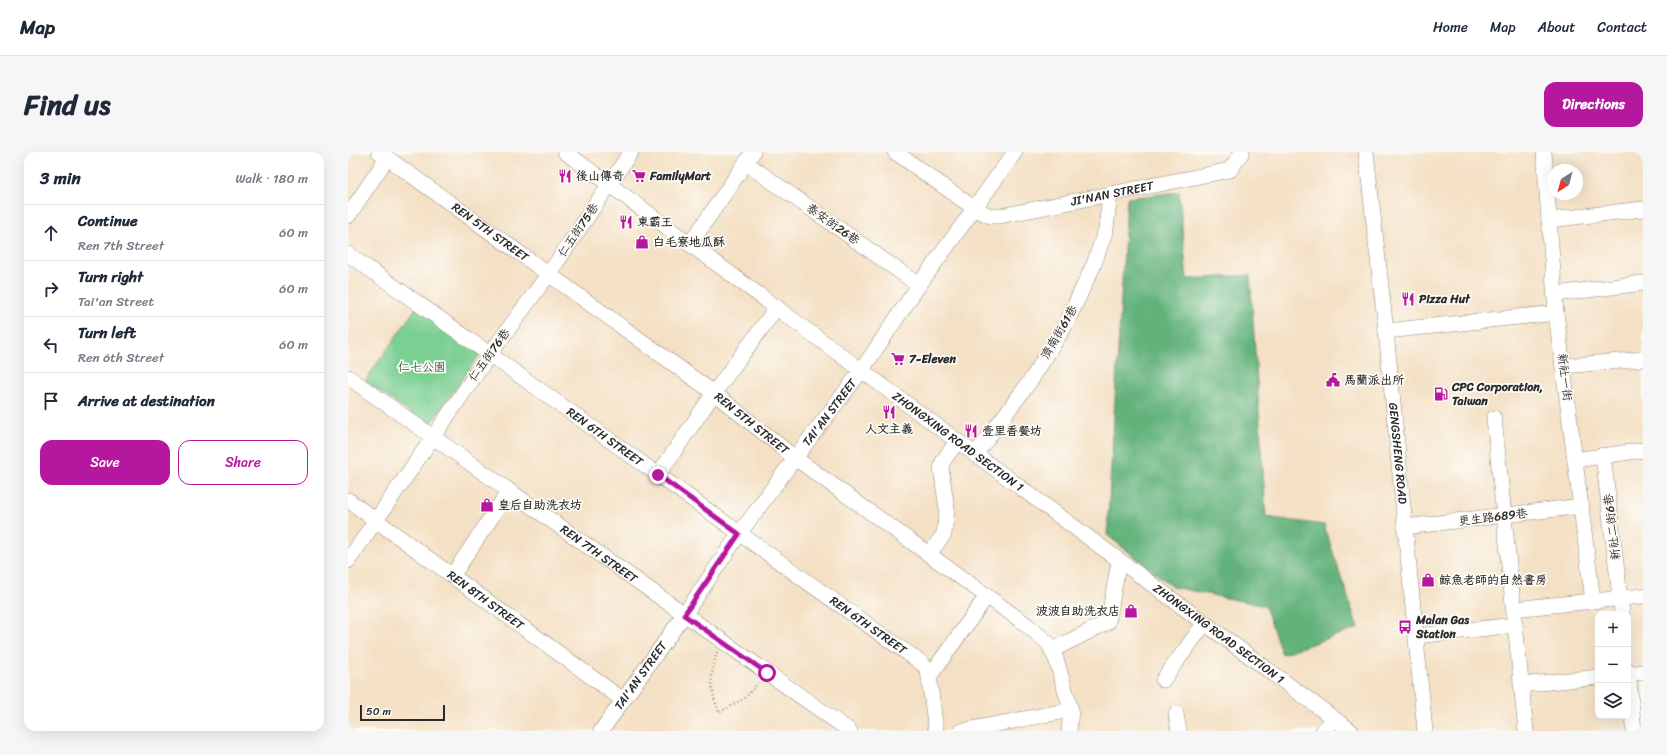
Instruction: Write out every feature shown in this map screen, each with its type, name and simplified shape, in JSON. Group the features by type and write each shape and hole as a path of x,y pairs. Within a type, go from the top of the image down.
{"street":[{"name":"ZHONGXING ROAD SECTION 1","path":"565,152 1351,731"},
{"name":"仁五街75巷","path":"548,275 631,152"},
{"name":"JI'NAN STREET","path":"895,152 974,208 990,216 1000,216 1230,170 1242,152"},
{"name":"TAI'AN STREET","path":"601,731 684,615 739,534 794,458 861,371 1014,152"},
{"name":"GENGSHENG ROAD","path":"1366,152 1386,331 1425,731"},
{"name":"新社一街","path":"1544,152 1556,294 1556,313 1593,601"},
{"path":"348,216 383,155"},
{"name":"REN 5TH STREET","path":"383,155 714,393 794,458 1032,629 1048,643 1056,659 1071,710 1069,731"},
{"path":"690,244 750,157"},
{"name":"泰安街26巷","path":"750,157 919,286"},
{"name":"濟南街61巷","path":"975,455 1031,380 1066,324 1097,257 1106,228 1110,194"},
{"path":"1549,220 1643,209"},
{"name":"REN 6TH STREET","path":"348,254 923,664 928,671 936,731"},
{"name":"仁五街76巷","path":"348,561 490,354 548,275"},
{"path":"1556,294 1643,283"},
{"path":"658,475 714,393 777,307"},
{"path":"1386,331 1556,313"},
{"path":"1564,366 1643,360"},
{"name":"REN 7TH STREET","path":"348,377 767,673 834,726 850,731"},
{"path":"1494,418 1526,731"},
{"path":"929,554 944,534 947,509 941,469 944,460 957,442"},
{"path":"1575,460 1643,450"},
{"name":"新社二街6巷","path":"1603,455 1622,611"},
{"path":"452,576 510,491"},
{"name":"REN 8TH STREET","path":"348,500 623,700"},
{"name":"更生路689巷","path":"1405,527 1582,506"},
{"path":"1052,650 1108,622 1119,561"},
{"path":"929,677 987,596"},
{"path":"1513,609 1643,596"},
{"path":"1163,680 1204,624"},
{"path":"1416,636 1515,625"},
{"path":"1631,674 1643,672"},
{"path":"1521,685 1595,677"},
{"path":"1629,683 1634,731"},
{"path":"961,731 1071,710"},
{"path":"1176,714 1179,731"},
{"path":"1323,731 1334,719"}],"path":[{"path":"721,640 712,669 711,690 719,713 746,697 767,673"}],"green space":[{"path":"1179,192 1187,279 1250,275 1266,517 1324,525 1358,628 1282,654 1265,606 1173,587 1107,535 1127,198"},
{"name":"仁七公園","path":"416,308 480,354 429,426 365,381"}],"place":[{"name":"後山傳奇","path":"565,176"},
{"name":"FamilyMart","path":"639,176"},
{"name":"東霸王","path":"626,222"},
{"name":"白毛寮地瓜酥","path":"642,242"},
{"name":"Pizza Hut","path":"1408,299"},
{"name":"7-Eleven","path":"898,359"},
{"name":"馬蘭派出所","path":"1333,380"},
{"name":"CPC Corporation, Taiwan","path":"1441,394"},
{"name":"人文主義","path":"889,412"},
{"name":"壹里香餐坊","path":"971,431"},
{"name":"皇后自助洗衣坊","path":"487,505"},
{"name":"鯨魚老師的自然書房","path":"1428,580"},
{"name":"波波自助洗衣店","path":"1131,611"},
{"name":"Malan Gas Station","path":"1405,627"}],"route":[{"path":"658,475 739,534 684,615 767,673"}]}
